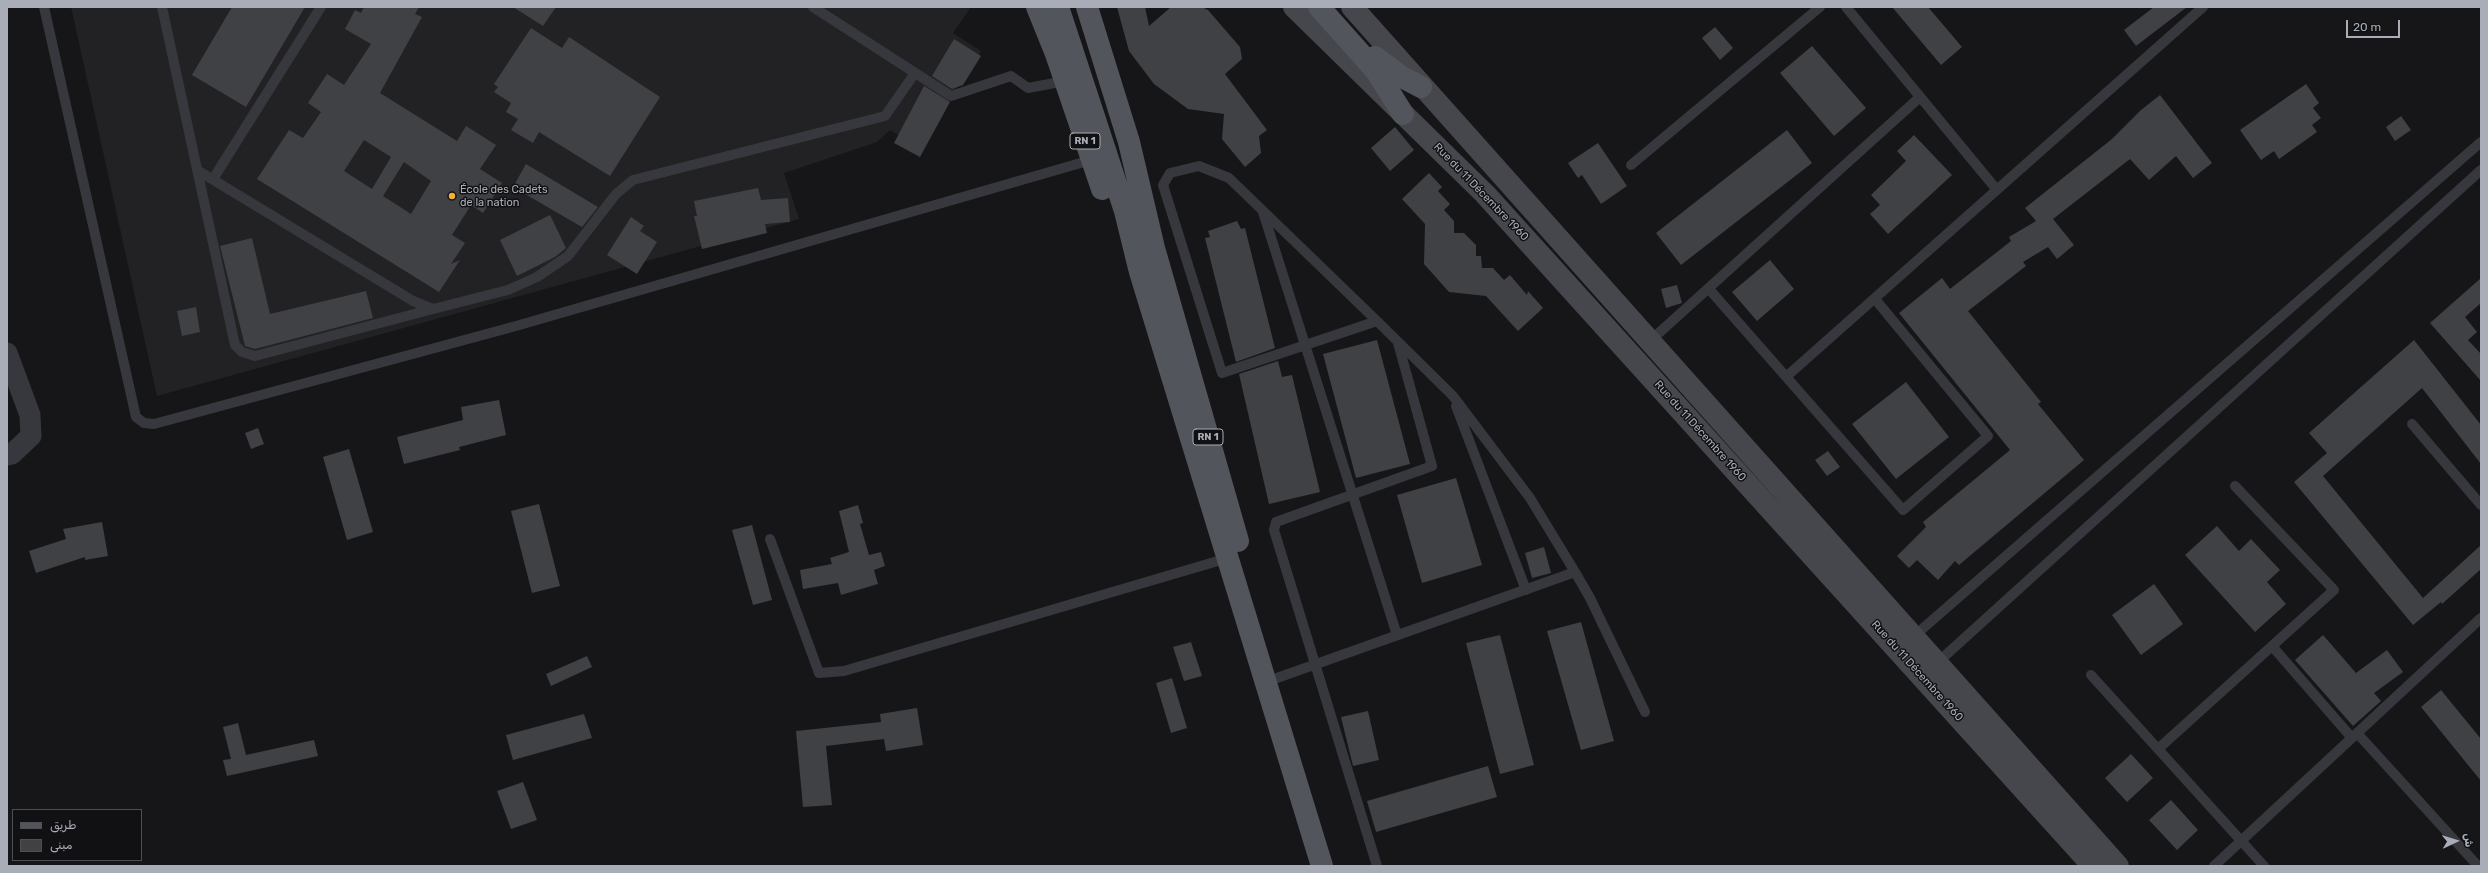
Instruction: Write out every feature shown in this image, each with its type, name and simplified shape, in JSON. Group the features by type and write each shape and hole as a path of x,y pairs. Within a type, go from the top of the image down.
{"main road":[{"name":"RN 1","path":"1037,7 1065,82 1091,160 1111,211 1140,272 1322,866"},
{"path":"1058,7 1125,210 1140,272"},
{"path":"1068,7 1128,200 1154,248"},
{"name":"RN 1","path":"1087,7 1125,128 1154,248 1277,678 1334,866"},
{"name":"Rue du 11 Décembre 1960","path":"1294,7 1485,194 2093,866"},
{"path":"1319,7 1377,72 1404,114"},
{"path":"1332,7 1379,60 1402,77 1421,87"},
{"name":"Rue du 11 Décembre 1960","path":"1352,7 1421,87 1650,341 2118,866"}],"street":[{"path":"7,353 30,415 31,436 12,454 7,455"}],"lane":[{"path":"44,7 136,417 144,423 154,424 516,326 1091,160"},
{"path":"162,7 235,345 242,352 255,356 508,290 537,277 568,256 616,194 633,180 885,116 915,73"},
{"path":"213,179 321,7"},
{"path":"813,7 951,96 1011,76 1028,88 1065,82"},
{"path":"1631,165 1820,7"},
{"path":"1846,7 1997,190"},
{"path":"1787,376 2203,7"},
{"path":"1650,341 1920,97"},
{"path":"1914,637 2481,142"},
{"path":"1377,321 1222,373 1163,185 1170,173 1199,166 1229,178 1377,321 1453,396 1530,498 1575,572 1590,598 1644,712"},
{"path":"197,170 413,302 433,309"},
{"path":"1937,663 2481,170"},
{"path":"1262,210 1397,635"},
{"path":"1709,289 1787,376 1903,510 1988,436 1874,299"},
{"path":"1377,866 1274,530 1276,522 1432,466 1397,341"},
{"path":"1453,396 1526,590"},
{"path":"2412,424 2481,505"},
{"path":"2158,749 2334,590 2235,486"},
{"path":"770,539 820,673 844,671 1228,558"},
{"path":"1277,678 1575,572"},
{"path":"2214,866 2481,618"},
{"path":"2272,646 2478,866"},
{"path":"2091,675 2264,866"}],"shaded area":[{"name":"École des Cadets de la nation","path":"71,7 971,7 953,33 981,51 917,147 890,130 877,142 784,173 799,219 157,396"}],"building":[{"path":"232,7 305,7 246,107 192,75"},
{"path":"364,7 419,7 415,14 422,17 380,93 457,141 466,126 496,145 480,169 502,183 483,213 471,205 452,235 465,243 451,264 460,260 439,292 257,179 289,130 303,138 321,112 308,103 327,74 344,85 371,44 345,29 355,10 361,13","holes":["364,140 391,157 372,189 344,171","404,162 431,181 411,214 383,196"]},
{"path":"513,7 556,7 543,26"},
{"path":"1117,7 1145,7 1149,26 1171,7 1202,7 1208,10 1240,47 1242,59 1225,74 1267,130 1259,136 1261,153 1245,167 1222,139 1224,114 1188,109 1154,84 1129,51"},
{"path":"1892,7 1928,7 1962,47 1941,65"},
{"path":"2154,7 2187,7 2136,46 2124,30"},
{"path":"1715,27 1733,48 1720,60 1702,38"},
{"path":"531,28 562,48 569,37 660,97 610,176 539,132 533,143 511,130 518,119 506,112 511,103 494,92 498,87 494,84"},
{"path":"954,39 981,56 963,85 952,89 932,76"},
{"path":"1812,46 1866,108 1834,136 1780,73"},
{"path":"2306,84 2319,103 2313,108 2321,118 2312,125 2317,132 2279,159 2274,151 2261,160 2240,130"},
{"path":"924,86 950,102 920,157 894,143"},
{"path":"2160,95 2212,163 2193,178 2176,156 2149,180 2130,159 2053,219 2074,245 2057,259 2048,247 2023,262 2026,266 1968,311 2041,402 2038,404 2084,460 1959,565 1955,561 1938,580 1917,560 1909,568 1897,556 1926,527 1923,522 2010,450 1899,313 1942,278 1950,289 2011,241 2009,237 2036,221 2025,208 2112,139 2141,110"},
{"path":"2401,116 2411,130 2395,141 2386,127"},
{"path":"1395,127 1414,150 1390,171 1371,148"},
{"path":"1787,130 1812,163 1681,265 1656,233"},
{"path":"1914,135 1952,175 1888,234 1870,214 1880,205 1871,195 1906,161 1897,151"},
{"path":"1598,143 1627,186 1601,204 1582,175 1578,178 1568,163"},
{"path":"526,164 598,207 582,227 513,187"},
{"path":"1429,173 1442,187 1438,191 1450,204 1444,210 1454,221 1454,233 1464,233 1476,245 1476,256 1481,256 1482,268 1493,268 1504,280 1510,275 1527,295 1528,291 1543,308 1518,331 1486,296 1449,292 1424,264 1425,224 1402,199"},
{"path":"758,188 761,200 788,198 790,222 765,224 767,233 702,249 694,216 697,216 694,201"},
{"path":"550,215 566,248 555,257 517,276 500,240"},
{"path":"631,217 644,226 640,231 657,242 637,274 607,255"},
{"path":"1237,221 1241,229 1245,228 1275,348 1236,362 1205,238 1210,237 1208,231"},
{"path":"252,238 270,314 366,291 373,318 255,349 245,346 220,246"},
{"path":"1770,260 1794,289 1757,321 1732,292"},
{"path":"2481,278 2481,303 2465,317 2477,332 2468,340 2481,354 2481,381 2430,323"},
{"path":"1677,285 1682,303 1666,308 1661,289"},
{"path":"196,307 200,332 182,336 177,311"},
{"path":"1377,340 1410,464 1356,478 1323,354"},
{"path":"2414,340 2481,425 2481,464 2422,388 2323,476 2423,598 2481,545 2481,569 2442,604 2441,602 2413,625 2294,482 2327,453 2309,433"},
{"path":"1278,361 1282,377 1292,375 1320,492 1269,504 1239,374"},
{"path":"1906,382 1949,437 1896,479 1852,424"},
{"path":"499,400 506,435 459,447 460,450 404,464 397,437 463,420 461,407"},
{"path":"258,428 264,444 251,449 245,433"},
{"path":"349,449 373,532 347,540 323,457"},
{"path":"1828,451 1840,467 1827,476 1815,460"},
{"path":"1456,478 1482,565 1422,583 1397,495"},
{"path":"539,504 560,586 532,593 511,511"},
{"path":"858,505 863,523 860,524 869,555 881,552 885,566 874,570 878,584 841,595 838,583 803,589 800,570 832,564 830,558 849,552 839,511"},
{"path":"102,522 108,556 85,560 85,557 36,573 29,551 66,539 63,529"},
{"path":"752,525 772,600 753,605 732,530"},
{"path":"2217,526 2239,551 2251,539 2280,570 2267,582 2286,604 2255,632 2185,555"},
{"path":"1544,547 1551,573 1532,578 1525,553"},
{"path":"2154,584 2183,624 2141,655 2112,615"},
{"path":"1581,622 1614,741 1581,750 1547,631"},
{"path":"1500,635 1534,765 1500,774 1466,643"},
{"path":"2323,635 2356,673 2387,650 2403,672 2374,693 2381,701 2353,726 2295,660"},
{"path":"1191,642 1202,676 1184,681 1173,647"},
{"path":"587,656 592,667 551,686 546,674"},
{"path":"1172,678 1187,728 1171,733 1156,683"},
{"path":"2441,690 2481,739 2481,781 2421,707"},
{"path":"917,708 923,745 886,751 884,739 826,746 832,805 803,807 796,731 881,722 880,714"},
{"path":"1368,711 1379,760 1353,766 1341,717"},
{"path":"584,714 592,738 513,760 506,735"},
{"path":"238,723 246,755 314,740 318,756 227,776 223,760 231,759 223,727"},
{"path":"2131,754 2153,778 2127,802 2105,778"},
{"path":"1488,766 1497,797 1376,832 1367,801"},
{"path":"523,782 537,820 511,829 497,791"},
{"path":"2171,800 2198,830 2177,850 2149,820"}],"place":[{"name":"École des Cadets de la nation","path":"452,196"}]}
